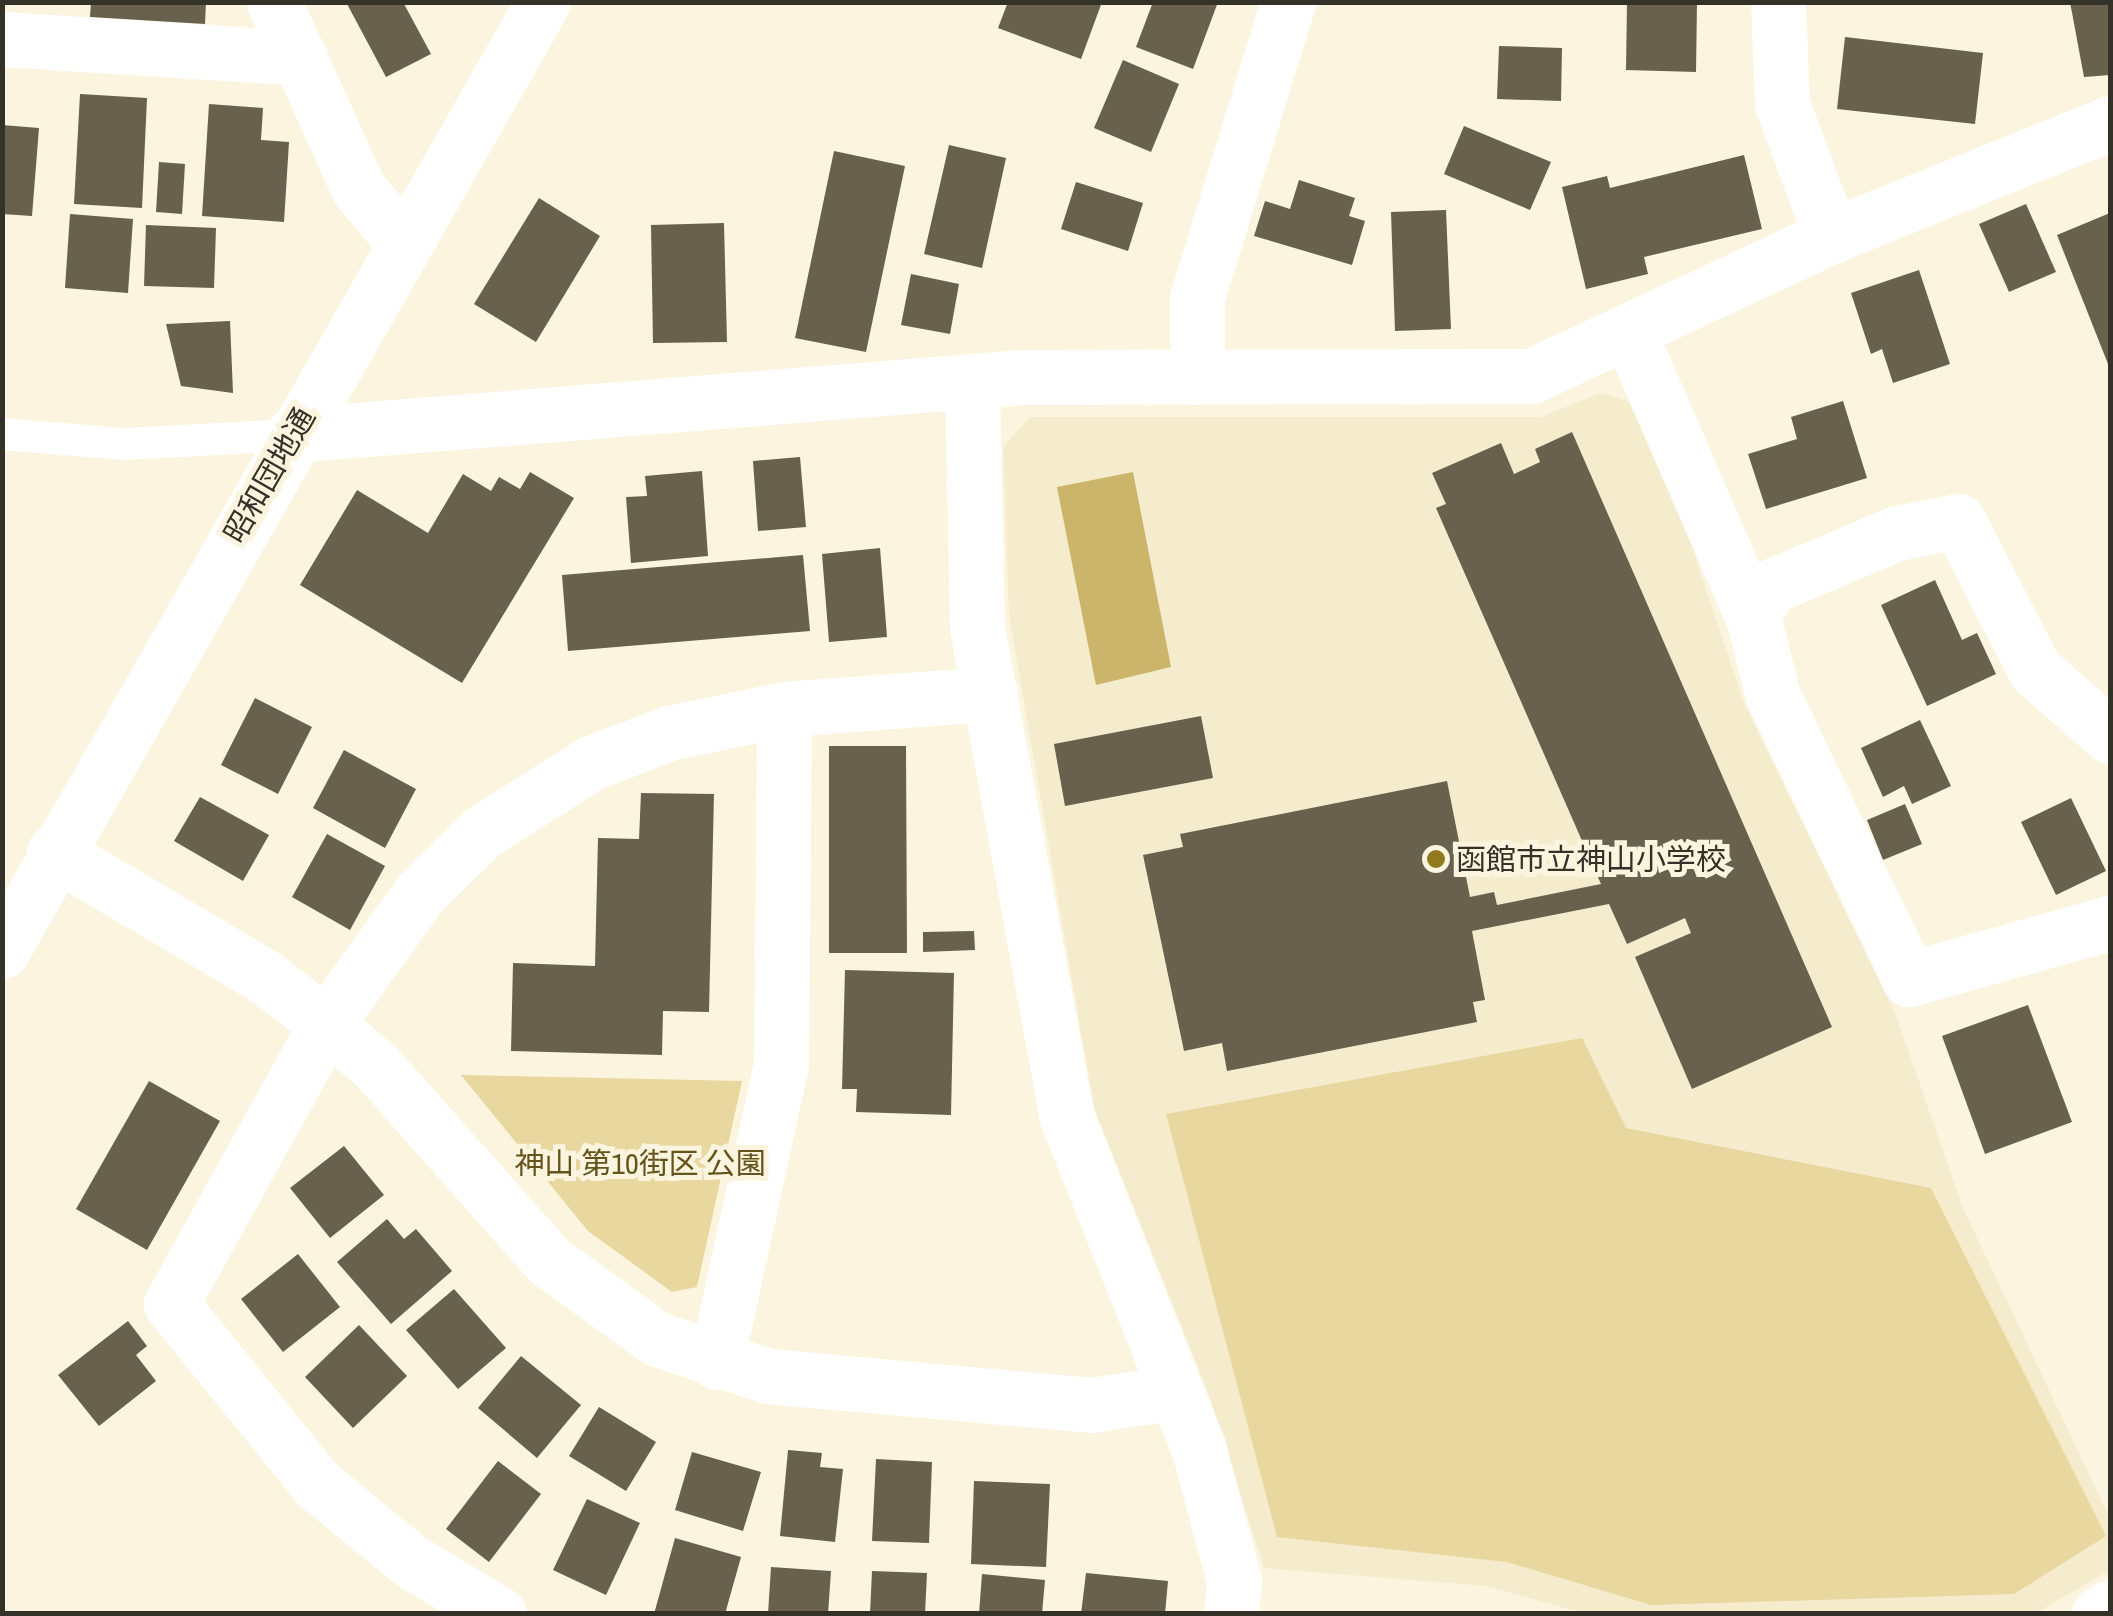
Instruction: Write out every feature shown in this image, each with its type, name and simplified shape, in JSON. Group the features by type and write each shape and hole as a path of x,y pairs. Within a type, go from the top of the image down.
{"street":[{"path":"274,2 358,188 404,243"},
{"name":"昭和団地通","path":"2,951 54,852 543,2"},
{"path":"1197,377 1196,298 1288,2"},
{"path":"1778,2 1782,104 1831,236"},
{"path":"2,39 300,58"},
{"path":"292,435 972,387 1022,376 1531,376 1831,236 2110,123"},
{"path":"1641,360 1753,618 1773,696 1909,979 2110,923"},
{"path":"972,387 978,628 1066,1115 1174,1392 1234,1582 1231,1614"},
{"path":"1753,618 1768,586 1897,533 1958,521 2035,670 2110,736"},
{"path":"498,1614 412,1562 317,1484 171,1304 326,1024 420,892 536,794 669,734 784,709 990,694"},
{"path":"716,1362 781,1064 784,709"},
{"path":"54,852 264,976 326,1024 588,1295 657,1340 768,1376 1092,1404 1174,1392"},
{"path":"2100,1614 2110,1607"}],"lane":[{"path":"2,434 123,444 292,435"}],"shaded area":[{"name":"函館市立神山小学校","path":"1601,393 1630,402 1687,532 1744,703 1896,1015 1962,1206 2110,1519 2110,1570 2036,1613 1587,1614 1486,1586 1264,1568 1209,1395 1094,1107 1009,615 1003,447 1030,417 1541,417"},
{"path":"1133,472 1171,667 1096,685 1057,487"}],"green space":[{"path":"1582,1038 1626,1128 1931,1188 2106,1536 2014,1594 1651,1605 1507,1562 1277,1537 1166,1114"},
{"name":"神山 第10街区 公園","path":"461,1075 742,1081 697,1287 672,1292 588,1231"}],"building":[{"path":"91,2 206,2 205,24 90,17"},
{"path":"346,2 403,2 431,54 386,77"},
{"path":"1008,2 1102,2 1081,59 998,28"},
{"path":"1153,2 1218,2 1193,69 1136,47"},
{"path":"1627,2 1697,2 1696,72 1626,70"},
{"path":"2070,2 2110,2 2110,75 2084,77"},
{"path":"1845,37 1983,53 1975,124 1837,109"},
{"path":"1499,46 1562,48 1561,101 1497,99"},
{"path":"1123,60 1179,84 1151,152 1094,128"},
{"path":"80,94 147,98 142,208 74,204"},
{"path":"209,104 263,108 261,140 289,142 284,222 202,216"},
{"path":"2,125 39,128 32,216 2,214"},
{"path":"1464,126 1551,162 1530,210 1444,174"},
{"path":"949,145 1006,158 982,268 924,254"},
{"path":"834,151 905,166 866,352 795,338"},
{"path":"1744,155 1762,229 1644,257 1648,274 1586,289 1562,187 1607,176 1610,188"},
{"path":"159,162 185,164 182,214 156,212"},
{"path":"1299,180 1355,198 1349,216 1365,221 1352,265 1254,236 1265,201 1290,209"},
{"path":"1076,182 1143,203 1128,251 1061,229"},
{"path":"539,198 600,236 536,342 474,304"},
{"path":"2026,204 2056,272 2009,292 1979,224"},
{"path":"1446,210 1451,329 1395,331 1391,212"},
{"path":"2110,213 2110,369 2057,235"},
{"path":"70,214 133,219 128,293 65,288"},
{"path":"724,223 727,342 653,343 651,225"},
{"path":"146,225 216,228 214,288 144,286"},
{"path":"1919,270 1950,364 1893,383 1882,349 1871,354 1851,293"},
{"path":"911,274 959,284 950,334 901,325"},
{"path":"230,321 233,393 181,386 166,324"},
{"path":"1843,401 1867,478 1766,509 1748,454 1797,439 1791,417"},
{"path":"1572,432 1832,1027 1692,1089 1635,957 1691,933 1685,918 1627,944 1609,904 1472,931 1485,1000 1473,1002 1477,1022 1227,1071 1222,1043 1184,1051 1143,855 1183,847 1180,834 1447,781 1470,897 1494,892 1497,905 1601,884 1436,508 1446,504 1432,473 1501,443 1514,474 1540,462 1535,449"},
{"path":"800,457 806,527 758,531 753,461"},
{"path":"702,471 708,556 631,563 626,497 647,496 645,476"},
{"path":"530,472 574,498 462,683 300,585 357,490 428,533 463,474 491,491 499,477 520,489"},
{"path":"880,548 887,637 829,642 822,554"},
{"path":"803,555 810,631 568,651 562,575"},
{"path":"1935,580 1962,640 1977,633 1996,674 1927,706 1881,605"},
{"path":"255,698 312,727 278,794 221,765"},
{"path":"1201,716 1213,778 1065,806 1054,744"},
{"path":"1920,720 1951,786 1912,804 1904,786 1883,797 1861,748"},
{"path":"829,746 906,746 907,953 829,953"},
{"path":"344,750 416,789 385,848 313,808"},
{"path":"641,793 714,794 709,1012 663,1011 662,1055 511,1051 513,963 595,966 598,838 639,839"},
{"path":"200,797 269,835 243,881 174,841"},
{"path":"2071,798 2106,871 2056,895 2021,822"},
{"path":"1905,804 1922,844 1883,860 1867,820"},
{"path":"327,834 385,866 350,930 292,897"},
{"path":"974,931 975,950 923,952 923,932"},
{"path":"845,970 954,973 951,1115 856,1112 857,1089 842,1089"},
{"path":"2028,1005 2072,1122 1985,1154 1942,1036"},
{"path":"149,1081 220,1121 147,1250 76,1209"},
{"path":"344,1146 384,1195 330,1238 290,1188"},
{"path":"387,1219 404,1239 416,1229 452,1271 391,1324 337,1262"},
{"path":"298,1254 340,1307 283,1352 241,1299"},
{"path":"454,1289 506,1348 458,1389 406,1330"},
{"path":"128,1321 147,1346 136,1355 156,1381 99,1426 58,1375"},
{"path":"359,1325 407,1376 353,1428 305,1377"},
{"path":"521,1356 581,1405 537,1458 478,1408"},
{"path":"599,1407 656,1442 626,1491 569,1456"},
{"path":"788,1450 822,1453 820,1467 843,1469 835,1542 780,1536"},
{"path":"692,1452 761,1472 743,1531 675,1510"},
{"path":"876,1459 932,1462 929,1543 872,1541"},
{"path":"498,1461 541,1494 489,1562 446,1529"},
{"path":"974,1481 1050,1484 1046,1567 971,1564"},
{"path":"587,1499 640,1523 606,1595 553,1570"},
{"path":"675,1538 741,1557 725,1614 654,1614"},
{"path":"771,1567 831,1571 828,1614 768,1614"},
{"path":"872,1571 927,1573 925,1614 870,1614"},
{"path":"1086,1573 1168,1581 1165,1614 1081,1614"},
{"path":"982,1574 1045,1580 1042,1614 979,1614"}],"place":[{"name":"函館市立神山小学校","path":"1436,859"}]}
